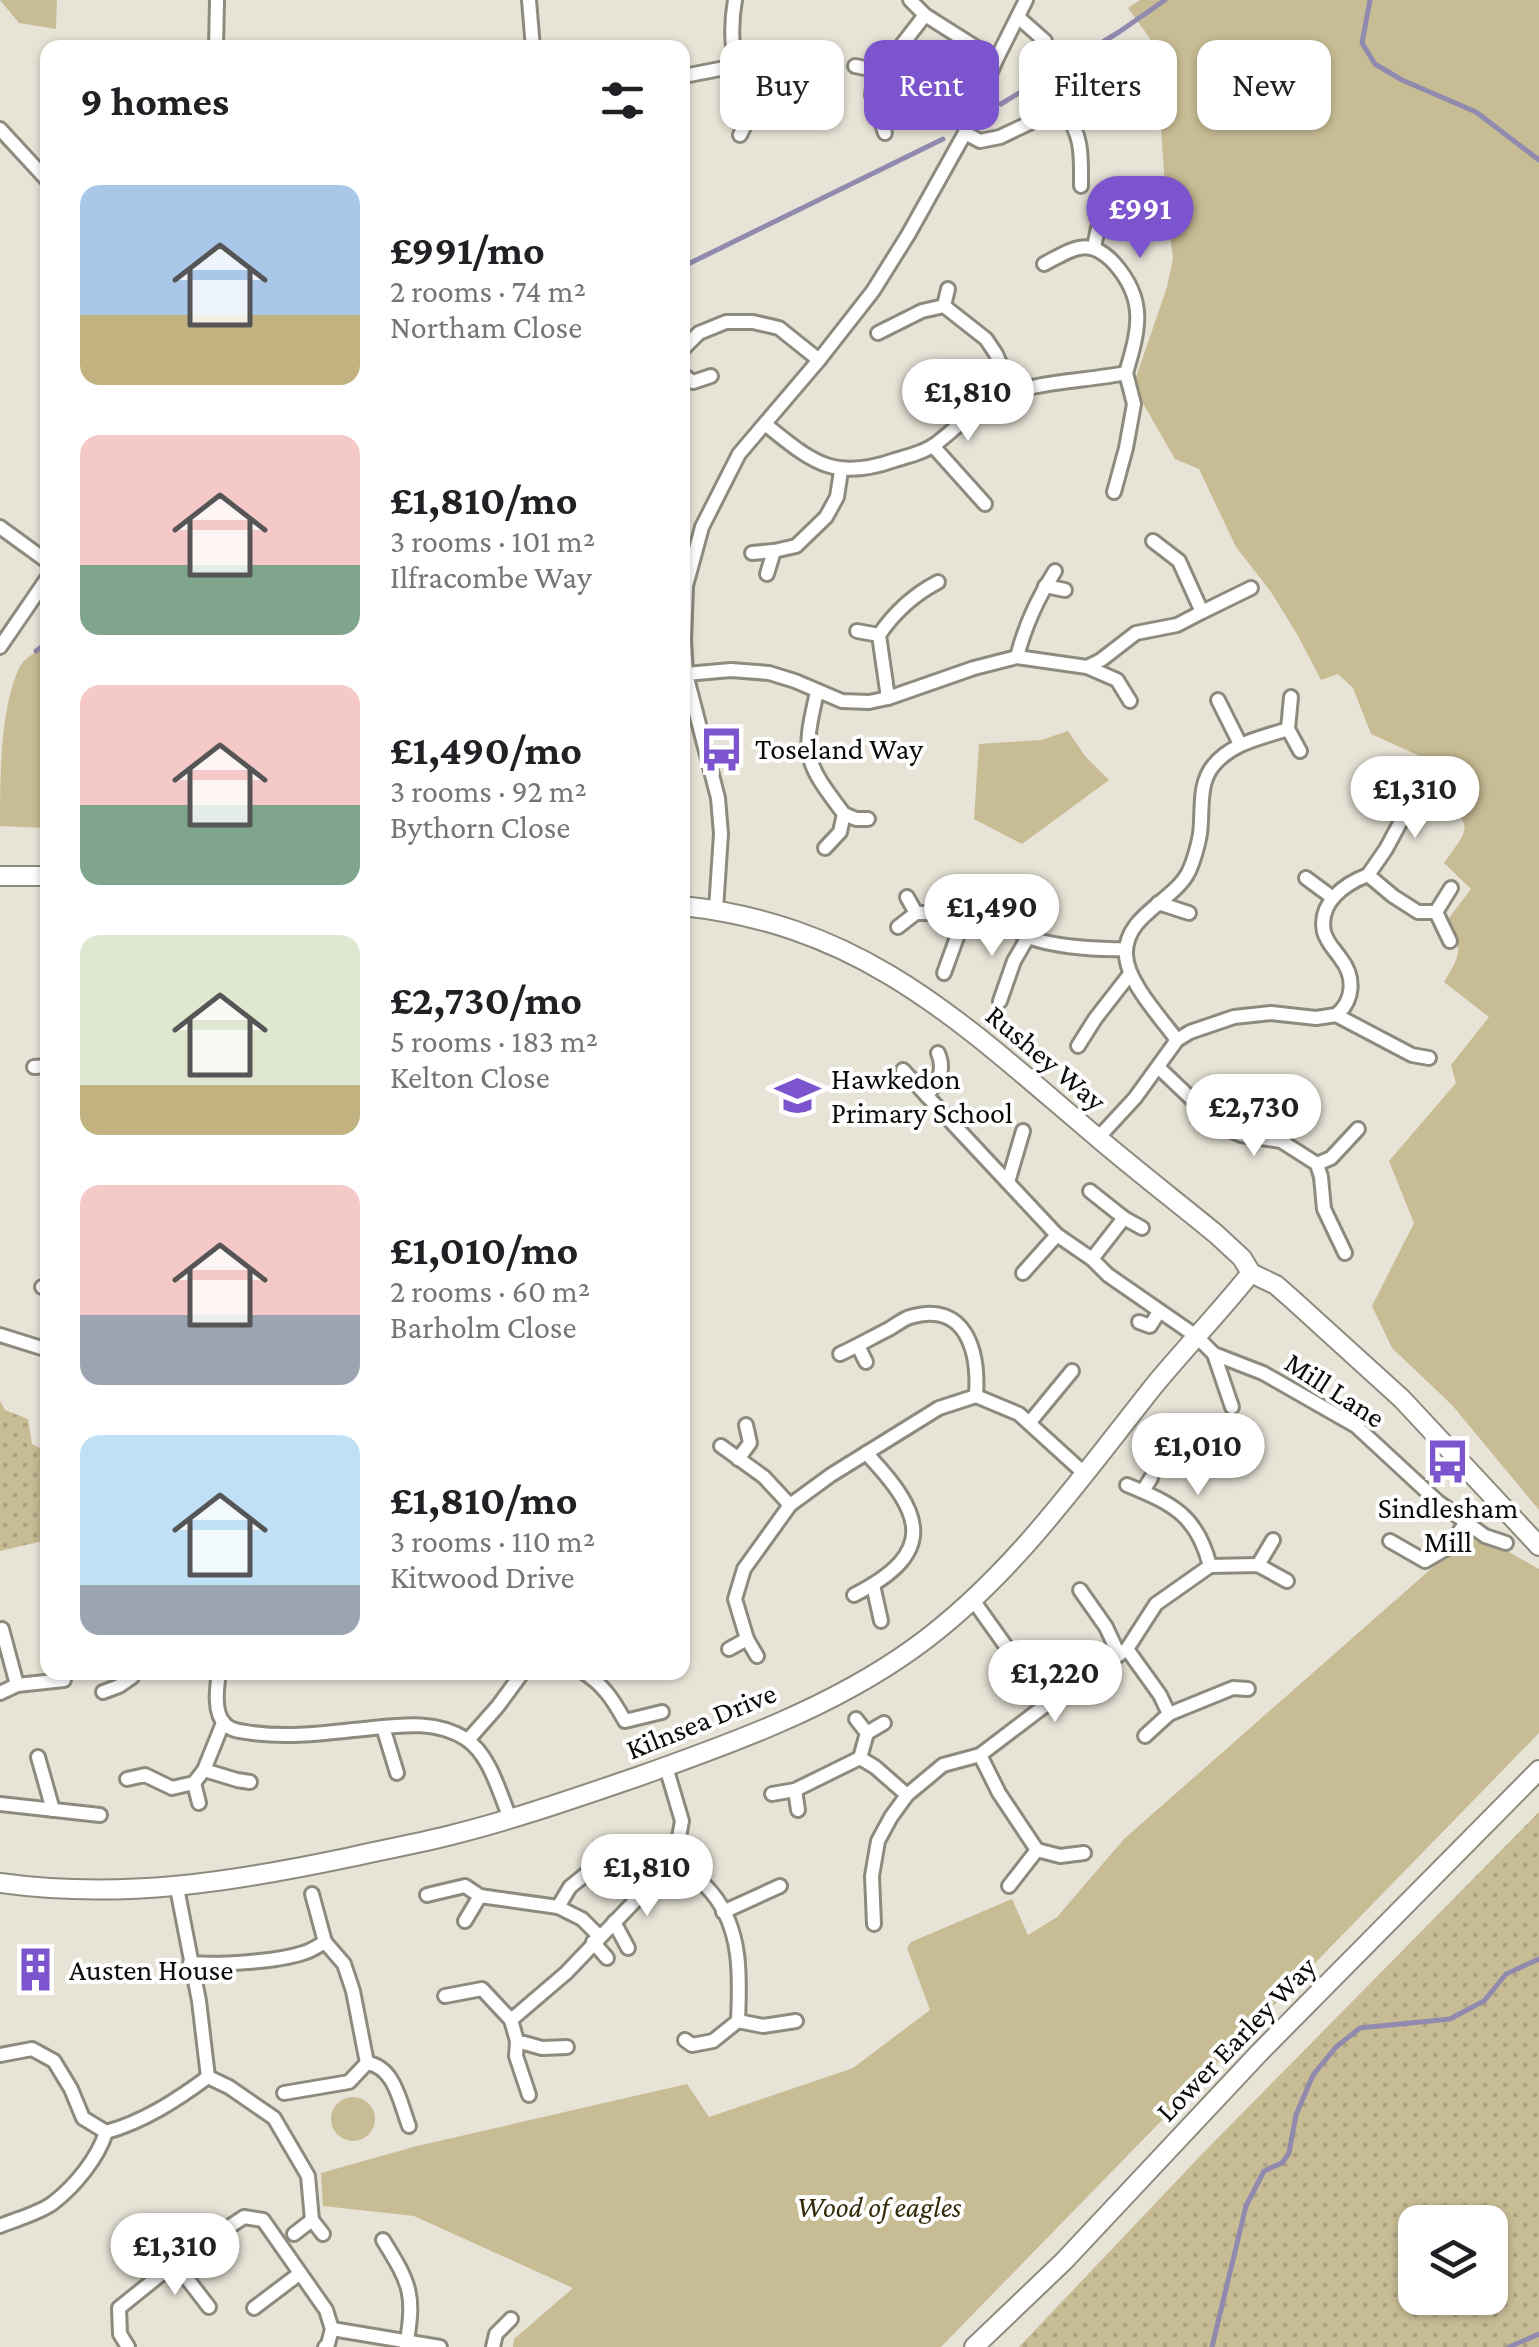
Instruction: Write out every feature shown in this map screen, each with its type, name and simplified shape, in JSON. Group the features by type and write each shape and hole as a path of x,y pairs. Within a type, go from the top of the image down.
{"street":[{"path":"216,40 218,0"},
{"path":"529,0 532,40"},
{"path":"733,40 735,0"},
{"path":"910,0 924,14 965,40"},
{"path":"999,54 1026,0"},
{"path":"905,40 924,14"},
{"path":"1018,17 1045,40"},
{"path":"855,66 864,68"},
{"path":"690,75 720,69"},
{"path":"964,133 980,141 1019,128"},
{"path":"0,129 40,172"},
{"path":"740,135 743,130"},
{"path":"690,566 702,527 739,454 874,291 965,130"},
{"path":"1076,130 1082,186"},
{"path":"1094,247 1098,228"},
{"path":"1044,264 1073,248 1094,247 1126,277 1135,293 1138,327 1126,373 1134,404 1114,492"},
{"path":"944,306 948,289"},
{"path":"944,306 986,340 1012,393"},
{"path":"878,332 922,311 944,306"},
{"path":"690,342 699,333 726,322 753,322 778,328 819,360"},
{"path":"764,424 805,456 841,470 881,465 933,446 965,419 1012,393 1126,373"},
{"path":"690,380 710,376"},
{"path":"933,446 984,504"},
{"path":"752,552 796,546 826,517 837,497 841,470"},
{"path":"0,527 40,556"},
{"path":"1153,541 1179,561 1202,612"},
{"path":"767,574 774,552"},
{"path":"1017,657 1025,626 1055,571"},
{"path":"888,698 879,635 892,616 938,582"},
{"path":"1046,586 1065,590"},
{"path":"1087,667 1136,634 1177,626 1251,588"},
{"path":"0,647 40,589"},
{"path":"857,631 879,635"},
{"path":"690,674 731,670 769,673 842,701 869,702 1017,657 1087,667 1117,680 1130,701"},
{"path":"690,690 718,798 722,834 716,909"},
{"path":"817,692 807,745 812,770 844,814 868,820"},
{"path":"1291,698 1288,729 1300,750"},
{"path":"1218,700 1240,744"},
{"path":"1176,1040 1130,974 1126,960 1128,939 1139,921 1180,886 1189,870 1200,836 1204,786 1210,769 1240,744 1288,729"},
{"path":"1336,1015 1348,1003 1350,992 1346,965 1324,932 1326,909 1351,881 1368,875 1421,784"},
{"path":"825,848 840,832 844,814"},
{"path":"1368,875 1418,912 1436,912"},
{"path":"0,876 40,876"},
{"path":"1306,878 1332,898"},
{"path":"1038,892 1014,886 1007,918 1016,930 1028,937 1081,947 1126,949"},
{"path":"1436,912 1451,888"},
{"path":"944,972 965,916 965,892"},
{"path":"907,897 916,913"},
{"path":"1158,902 1189,913"},
{"name":"Rushey Way","path":"690,907 716,909 801,931 878,966 947,1012 1216,1234 1252,1273 1276,1286 1402,1400 1539,1546"},
{"path":"1436,912 1450,941"},
{"path":"898,926 916,913 1007,918"},
{"path":"1000,1001 1014,961 1028,937"},
{"path":"1078,1046 1130,974"},
{"path":"1098,1138 1135,1098 1176,1040 1234,1017 1270,1013 1316,1018 1336,1015 1412,1055 1430,1058"},
{"path":"927,1096 942,1075 938,1054"},
{"path":"1158,1067 1218,1125 1242,1135 1281,1141 1316,1164 1324,1209 1344,1254"},
{"name":"Mill Lane","path":"904,1070 1058,1236 1196,1336 1214,1354 1263,1374 1356,1426 1437,1501 1485,1536 1506,1543"},
{"path":"1316,1164 1330,1158 1358,1129"},
{"path":"1008,1182 1023,1131"},
{"path":"1090,1192 1142,1228"},
{"path":"1092,1258 1124,1218"},
{"path":"1023,1273 1058,1236"},
{"name":"Kilnsea Drive","path":"0,1883 126,1891 177,1888 261,1876 454,1834 666,1767 738,1740 852,1686 914,1648 973,1600 1085,1474 1252,1273"},
{"path":"1139,1322 1150,1326 1159,1312"},
{"path":"840,1354 910,1317 937,1314 962,1328 972,1345 978,1370 976,1396"},
{"path":"0,1334 40,1347"},
{"path":"858,1346 866,1362"},
{"name":"Mill Lane","path":"1214,1354 1232,1407"},
{"path":"1030,1422 1072,1370"},
{"path":"757,1656 747,1639 735,1599 744,1569 790,1505 866,1452 940,1408 976,1396 1019,1414 1085,1474"},
{"path":"738,1459 750,1442 746,1425"},
{"path":"720,1446 764,1476 790,1505"},
{"path":"854,1595 896,1569 910,1548 914,1531 902,1495 866,1452"},
{"path":"1143,1491 1151,1478"},
{"path":"1127,1485 1188,1517 1204,1545 1210,1566"},
{"path":"1390,1541 1425,1561 1449,1547 1466,1522"},
{"path":"1258,1564 1273,1540"},
{"path":"874,1924 872,1876 878,1841 907,1796 944,1766 980,1755 1123,1652 1156,1604 1210,1566 1258,1564 1287,1581"},
{"path":"873,1585 882,1621"},
{"path":"1080,1590 1123,1652 1160,1695 1169,1714"},
{"path":"973,1600 1047,1704"},
{"path":"2,1629 17,1685"},
{"path":"729,1649 747,1639"},
{"path":"0,1692 17,1685 64,1680"},
{"path":"103,1692 127,1680"},
{"path":"218,1680 218,1710 223,1723 234,1730 268,1736 418,1724 453,1732 481,1752 510,1818"},
{"path":"468,1740 517,1680"},
{"path":"596,1680 610,1693 625,1721"},
{"path":"1144,1736 1169,1714 1233,1688 1248,1689"},
{"path":"611,1729 625,1721 662,1712"},
{"path":"856,1720 867,1733"},
{"path":"127,1779 145,1775 172,1788 194,1783 204,1770 223,1723"},
{"path":"772,1794 794,1790 860,1758 867,1733 884,1723"},
{"path":"383,1727 397,1773"},
{"path":"980,1755 999,1793 1037,1850 1060,1856 1084,1853"},
{"path":"38,1757 53,1810"},
{"path":"860,1758 907,1796"},
{"path":"511,2020 566,1973 676,1853 682,1821 666,1767"},
{"path":"204,1770 250,1782"},
{"name":"Lower Earley Way","path":"974,2347 1064,2261 1260,2052 1539,1770"},
{"path":"194,1783 198,1803"},
{"path":"794,1790 798,1810"},
{"path":"0,1804 100,1815"},
{"path":"1009,1886 1037,1850"},
{"path":"676,1853 723,1912 737,1946 740,1977 738,2020 712,2041 692,2045 685,2040"},
{"path":"558,1906 570,1887 591,1870"},
{"path":"427,1895 465,1886 480,1896 558,1906 582,1919 608,1958"},
{"path":"723,1912 780,1886"},
{"path":"177,1888 199,2001 208,2077"},
{"path":"312,1894 325,1942 344,1964 354,1991 367,2063"},
{"path":"465,1920 480,1896"},
{"path":"614,1922 628,1948"},
{"path":"190,1963 214,1965 276,1958 306,1953 325,1942"},
{"path":"445,1996 482,1989 511,2020 517,2041 516,2056 530,2094"},
{"path":"738,2020 764,2026 796,2021"},
{"path":"517,2041 542,2048 567,2047"},
{"path":"0,2055 32,2049 54,2062 83,2118 106,2132 180,2098 208,2077"},
{"path":"284,2092 349,2082 367,2063"},
{"path":"367,2063 380,2065 389,2074 409,2126"},
{"path":"208,2077 274,2118 308,2176 312,2220 323,2234"},
{"path":"2,2233 51,2205 100,2148 106,2132"},
{"path":"128,2347 120,2334 119,2308 175,2263 244,2216 262,2220 326,2310 332,2329 325,2347"},
{"path":"294,2234 312,2220"},
{"path":"383,2240 407,2278 412,2304 407,2344"},
{"path":"175,2263 209,2307"},
{"path":"254,2308 299,2274"},
{"path":"493,2347 496,2334 511,2319"},
{"path":"332,2329 440,2347"}],"green space":[{"path":"0,0 57,0 56,29 19,23"},
{"path":"1140,0 1539,0 1539,1510 1452,1405 1392,1348 1372,1306 1414,1223 1389,1161 1456,1083 1451,1065 1489,1017 1444,982 1458,951 1449,918 1471,889 1444,863 1465,828 1459,816 1437,801 1441,785 1422,757 1371,734 1353,688 1338,674 1321,680 1271,592 1236,547 1199,469 1175,459 1133,386 1173,259 1161,130 1177,130 1177,40 1151,40 1128,8"},
{"path":"40,649 40,828 0,826 3,741 9,698 22,663"},
{"path":"1068,731 1085,756 1109,780 1022,844 974,819 979,744 1041,740"},
{"path":"0,1401 5,1410 28,1419 32,1444 40,1448 40,1542 0,1551"},
{"name":"Wood of eagles","path":"1473,1532 1539,1569 1539,1733 941,2347 513,2347 514,2339 573,2288 414,2216 323,2206 321,2173 417,2146 687,2084 709,2117 853,2068 930,2010 907,1948 911,1942 1012,1899 1028,1935 1057,1917 1124,1839"},
{"path":"1539,1812 1539,2347 1019,2347 1203,2153"},
{"path":"353,2097 368,2104 375,2119 368,2134 353,2141 338,2134 331,2119 338,2104"}],"waterway":[{"path":"1001,104 1165,0"},
{"path":"1370,0 1362,43 1375,64 1476,112 1539,160"},
{"path":"690,263 943,139"},
{"path":"36,651 40,648"},
{"path":"1212,2347 1246,2206 1264,2171 1282,2163 1289,2153 1296,2115 1313,2075 1336,2047 1360,2028 1450,2019 1484,2001 1506,1974 1539,1959"},
{"path":"1509,2347 1539,2334"}],"place":[{"name":"Toseland Way","path":"722,749"},
{"name":"Hawkedon Primary School","path":"798,1096"},
{"name":"Sindlesham Mill","path":"1448,1461"},
{"name":"Austen House","path":"36,1970"}]}
